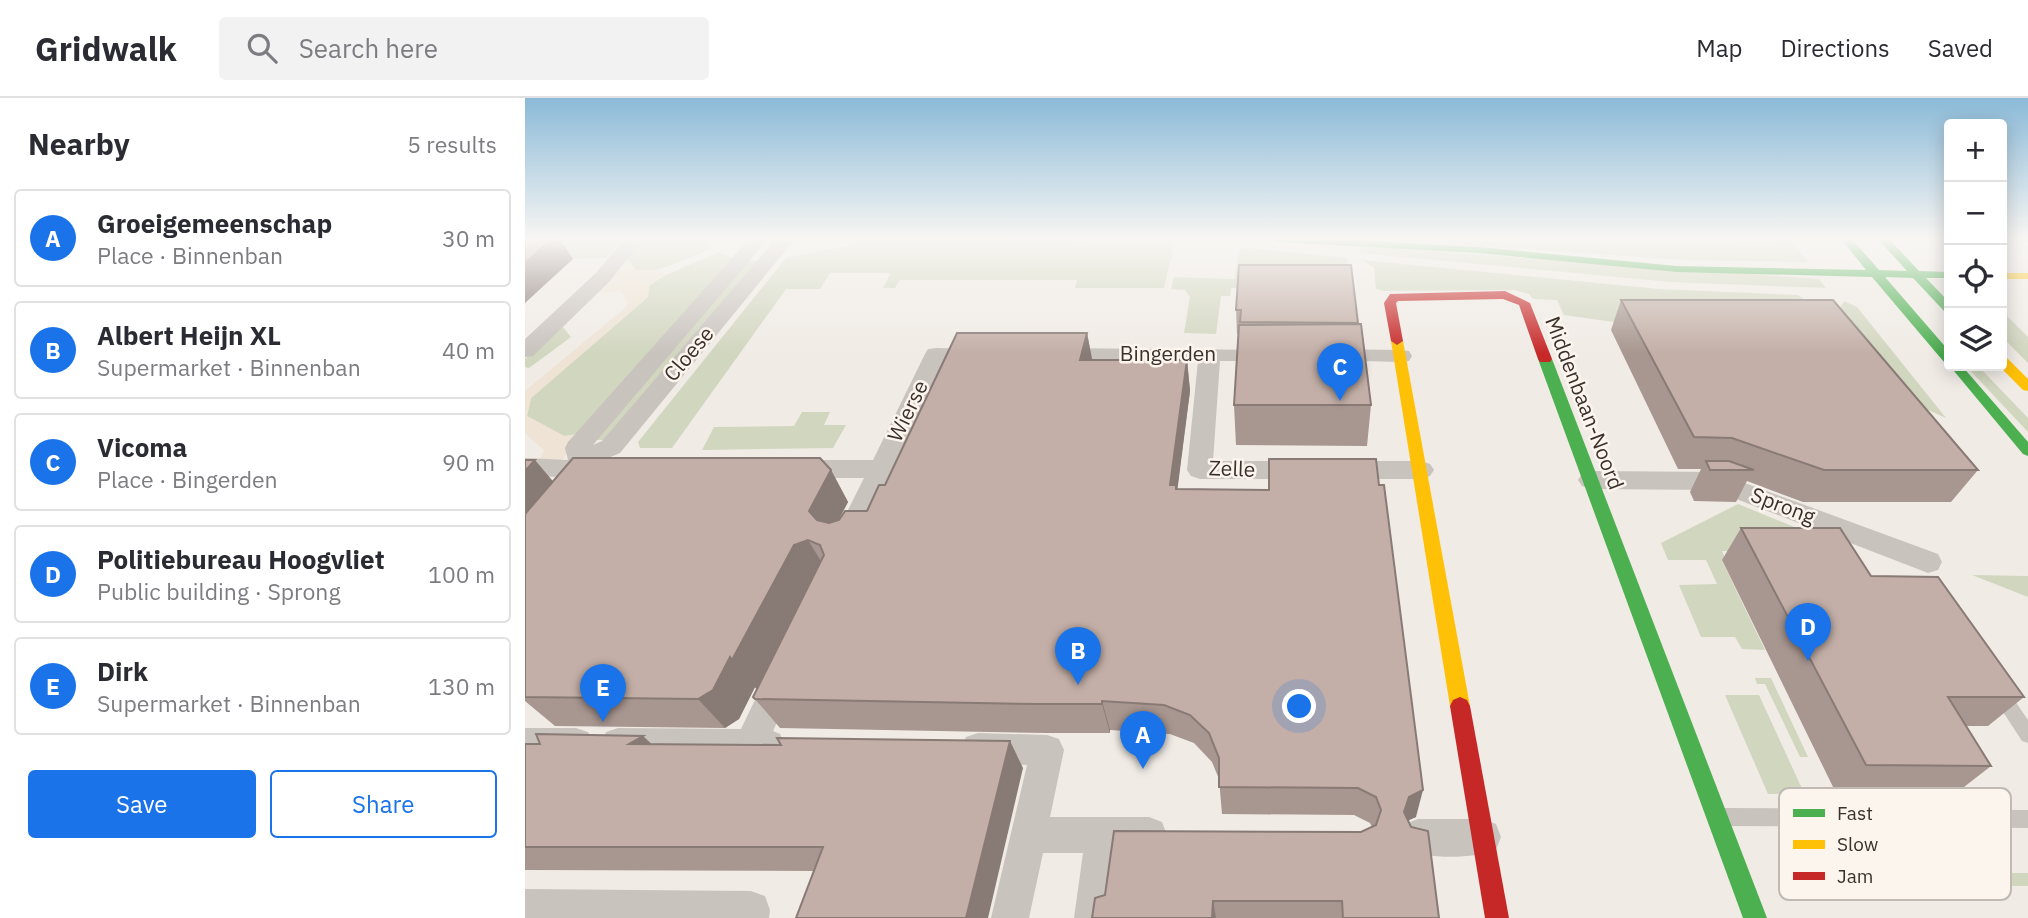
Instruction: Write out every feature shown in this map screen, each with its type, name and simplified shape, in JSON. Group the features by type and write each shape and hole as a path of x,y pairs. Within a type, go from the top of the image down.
{"street":[{"path":"529,344 603,277"},
{"name":"Cloese","path":"725,277 577,448 578,455 591,471 754,277"},
{"path":"1878,277 1944,353"},
{"path":"1919,277 1948,308"},
{"name":"Middenbaan-Noord","path":"1497,918 1391,303 1394,297 1504,295 1524,303 1755,918"},
{"name":"Wierse","path":"846,542 936,354 1003,354"},
{"name":"Bingerden","path":"1031,354 1401,356"},
{"name":"Zelle","path":"1210,354 1200,470 1421,470"},
{"path":"2007,366 2028,387"},
{"path":"1959,371 2028,451"},
{"path":"525,467 591,471"},
{"path":"777,468 880,469"},
{"name":"Sprong","path":"1591,480 1715,481 1925,570"},
{"path":"750,745 791,659"},
{"path":"525,743 804,746"},
{"path":"952,748 1047,750 1010,918"},
{"path":"1028,835 1188,836"},
{"path":"1093,918 1104,835"},
{"path":"1418,837 1483,837"},
{"path":"525,908 751,910 750,918"}],"lane":[{"path":"1990,679 2028,734"},
{"path":"1717,817 1779,817"}],"green space":[{"path":"718,277 579,434 564,436 527,416 531,398 648,297 649,286 659,278"},
{"path":"733,277 747,277 611,440 591,440"},
{"path":"771,277 827,277 820,289 786,289 672,448 640,448 638,442"},
{"path":"889,277 1166,277 1164,288 1075,288 1077,280 900,280 895,288 883,288"},
{"path":"1174,277 1348,277 1349,289 1231,288 1230,296 1221,296 1216,334 1184,333 1190,297 1185,290 1171,289"},
{"path":"1375,277 1539,277 1659,289 1798,295 1814,306 1621,323 1564,315 1557,300 1533,299 1529,294 1514,290 1376,289"},
{"path":"1619,277 1795,277 1819,279 1826,288 1670,282"},
{"path":"1844,301 1857,307 1946,418 1866,382 1827,332"},
{"path":"2007,316 2028,337 2028,363 2007,342"},
{"path":"561,325 571,337 529,368 525,367 525,359"},
{"path":"1971,371 1983,371 2028,418 2028,432"},
{"path":"802,412 830,412 824,425 846,425 833,448 702,450 714,427 794,426"},
{"path":"1738,504 1853,551 1722,551 1726,560 1722,561 1765,650 1742,649 1735,637 1701,637 1679,585 1717,584 1706,560 1668,560 1661,543"},
{"path":"1972,575 2028,576 2028,597"},
{"path":"1755,678 1771,678 1808,757 1800,757 1765,684 1757,684"},
{"path":"1725,695 1759,695 1802,788 1779,788 1779,794 1768,794"},
{"path":"2011,873 2028,873 2028,886 2011,886"}],"shaded area":[{"path":"609,277 662,277 649,286 648,297 531,398 527,416 564,436 579,434 557,468 536,467 544,450 525,433 525,391 628,303 621,291 596,293"}],"building":[{"path":"1238,277 1352,277 1358,323 1240,322 1241,310 1236,310"},
{"path":"1621,300 1833,300 1978,470 1824,470 1732,438 1694,437"},
{"path":"1361,324 1371,405 1234,405 1239,325"},
{"path":"957,333 1087,333 1080,360 1187,360 1170,485 1176,485 1176,489 1269,490 1269,459 1376,459 1379,485 1384,485 1423,790 1409,797 1404,812 1411,827 1428,831 1439,918 1343,918 1342,901 1213,901 1212,918 1092,918 1095,898 1105,895 1114,831 1361,832 1376,825 1381,810 1376,797 1358,788 1219,787 1219,758 1209,733 1190,715 1164,705 1102,701 1102,704 1037,704 755,699 753,697 824,555 820,545 808,540 794,545 732,660 730,657 713,690 698,699 525,697 525,514 573,458 820,458 831,470 809,511 817,520 829,523 839,520 845,511 867,511 879,485 885,485"},
{"path":"525,460 535,460 525,471"},
{"path":"1706,461 1729,461 1754,470 1710,470"},
{"path":"1741,528 1840,528 1871,576 1938,577 2024,697 1948,697 1991,766 1866,765"},
{"path":"536,734 643,736 629,744 781,745 777,738 1010,741 966,918 796,918 823,847 525,847 525,744 540,744"}],"traffic: fast":[{"path":"1879,277 1944,353"},
{"path":"1919,277 1948,308"},
{"path":"1545,359 1755,918"},
{"path":"1959,371 2028,451"}],"traffic: slow":[{"path":"1397,341 1460,706"},
{"path":"2007,366 2028,387"}],"traffic: jam":[{"path":"1397,341 1390,303 1394,297 1505,295 1524,303 1545,359"},
{"path":"1460,706 1497,918"}],"place":[{"name":"Vicoma","path":"1340,401"},
{"name":"Politiebureau Hoogvliet","path":"1808,661"},
{"name":"Albert Heijn XL","path":"1078,685"},
{"name":"Dirk","path":"603,722"},
{"name":"Groeigemeenschap","path":"1143,769"}]}
